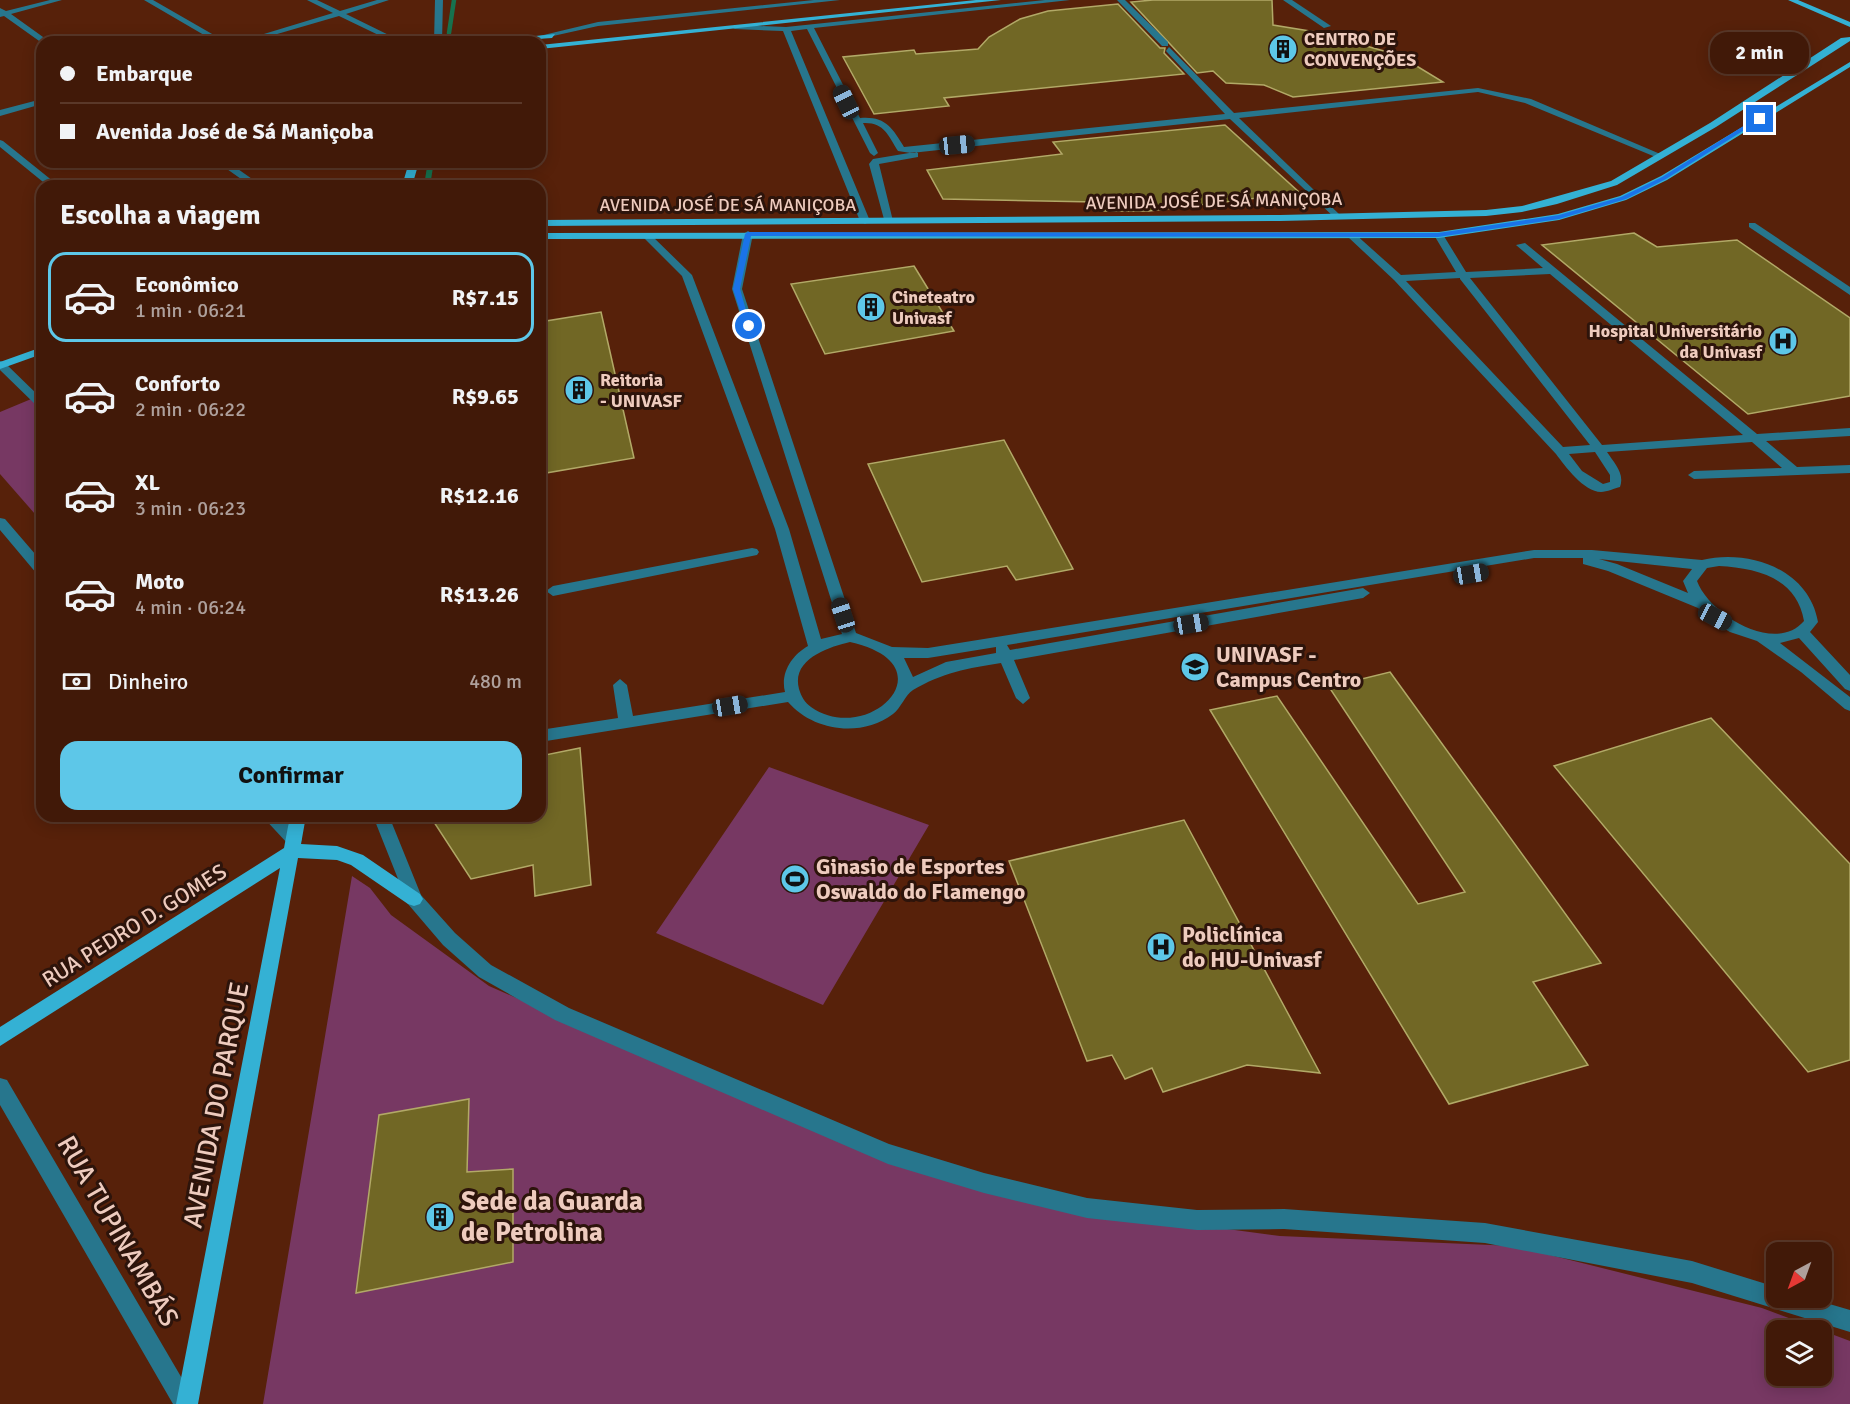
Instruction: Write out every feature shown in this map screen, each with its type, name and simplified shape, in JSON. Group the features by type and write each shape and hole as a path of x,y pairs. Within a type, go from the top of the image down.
{"main road":[{"path":"546,37 913,0"},
{"path":"546,45 997,0"},
{"path":"1792,0 1850,25"},
{"path":"1828,14 1838,24 1848,41"},
{"name":"AVENIDA JOSÉ DE SÁ MANIÇOBA","path":"546,223 1486,213 1554,202 1614,183 1848,41"},
{"name":"AVENIDA JOSÉ DE SÁ MANIÇOBA","path":"546,236 1438,235 1559,217 1623,198 1664,178 1850,64"},
{"path":"1421,214 1438,235"},
{"path":"1336,216 1351,235"},
{"path":"1,365 36,352"},
{"name":"AVENIDA DO PARQUE","path":"186,1404 297,822"},
{"path":"293,845 337,853 357,860 414,898"},
{"name":"RUA PEDRO D. GOMES","path":"0,1037 293,845"}],"street":[{"path":"2,13 58,0"},
{"path":"148,0 211,36"},
{"path":"311,0 386,36"},
{"path":"263,36 385,0"},
{"path":"438,36 439,0"},
{"path":"544,36 598,24 782,3 834,0"},
{"path":"735,27 786,29 1065,0"},
{"path":"1121,0 1230,114 1336,216"},
{"path":"1287,0 1327,26"},
{"path":"2,13 37,36"},
{"path":"809,26 874,153"},
{"path":"786,29 865,221"},
{"path":"1739,44 1802,68"},
{"path":"856,121 887,123 901,149 911,150 1459,91 1495,92 1528,101 1661,156"},
{"path":"0,113 36,103"},
{"path":"0,143 46,180"},
{"path":"888,221 874,167 876,161 958,150"},
{"path":"231,168 248,180"},
{"path":"1752,225 1850,292"},
{"path":"646,234 687,275 782,529 815,645"},
{"path":"748,234 737,289 850,637"},
{"path":"1351,235 1398,278 1586,481 1601,488 1612,487 1618,480 1598,448 1464,277 1438,235"},
{"path":"1521,245 1758,438 1794,471"},
{"path":"1398,278 1464,277 1552,271"},
{"path":"1,365 36,399"},
{"path":"1560,451 1850,432"},
{"path":"1694,475 1850,469"},
{"path":"0,522 36,564"},
{"path":"553,591 752,552"},
{"path":"892,652 904,669 903,689 900,697 889,709 874,718 854,723 835,723 817,718 802,709 793,696 789,682 792,668 801,656 815,645 831,639 850,637 868,640 892,652 917,654 1534,554 1569,552 1702,565 1719,561 1740,562 1764,568 1785,579 1802,593 1811,608 1811,622 1802,632 1784,637 1761,636"},
{"path":"903,689 946,668 1542,561 1572,560 1598,563 1698,603 1729,625 1761,636 1806,668 1850,705"},
{"path":"1698,603 1690,581 1702,565"},
{"path":"1802,632 1850,685"},
{"path":"998,641 1023,698"},
{"path":"621,685 626,722"},
{"path":"546,735 793,696"},
{"path":"275,822 293,845"},
{"path":"383,822 414,898 449,939 485,971 562,1014 888,1154 984,1183 1086,1208 1197,1220 1284,1219 1485,1233 1692,1272 1850,1322"},
{"name":"RUA TUPINAMBÁS","path":"0,1087 186,1404"}],"shaded area":[{"path":"36,397 36,515 0,474 0,412"},
{"name":"Ginasio de Esportes Oswaldo do Flamengo","path":"769,767 929,825 823,1005 656,933"},
{"path":"352,876 370,888 391,915 489,986 900,1167 1078,1209 1280,1236 1514,1246 1762,1308 1794,1320 1766,1320 1766,1386 1832,1386 1832,1334 1850,1341 1850,1404 263,1404"}],"building":[{"name":"CENTRO DE CONVENÇÕES","path":"1272,0 1273,25 1316,32 1384,51 1410,62 1443,82 1293,97 1264,85 1226,83 1213,71 1197,73 1131,2"},
{"path":"1118,4 1160,48 1165,48 1164,53 1184,74 944,98 949,106 874,114 843,57 914,50 916,54 978,49 989,37 1020,19 1048,11"},
{"path":"1225,125 1300,193 1149,211 1103,211 1096,202 943,199 927,170 1062,154 1053,142"},
{"path":"1634,233 1657,247 1737,240 1850,318 1850,396 1748,414 1542,245"},
{"name":"Cineteatro Univasf","path":"914,266 954,331 825,354 791,284"},
{"name":"Reitoria - UNIVASF","path":"601,312 634,458 546,473 546,321"},
{"path":"1004,440 1073,569 1016,580 1007,566 922,582 868,464"},
{"path":"1390,672 1601,963 1533,982 1588,1065 1449,1104 1210,710 1277,696 1418,904 1465,892 1329,687"},
{"path":"1711,718 1850,864 1850,1060 1808,1072 1554,766"},
{"path":"580,748 591,885 535,896 533,865 471,879 434,822 546,822 546,755"},
{"path":"1184,820 1320,1073 1247,1065 1163,1092 1152,1068 1125,1079 1112,1055 1087,1061 1009,861"},
{"name":"Sede da Guarda de Petrolina","path":"469,1099 467,1172 513,1169 513,1262 356,1293 379,1115"}],"waterway":[{"path":"449,33 454,0"},
{"path":"428,180 430,168"}],"place":[{"name":"CENTRO DE CONVENÇÕES","path":"1283,49"},
{"name":"Cineteatro Univasf","path":"871,307"},
{"name":"Hospital Universitário da Univasf","path":"1783,341"},
{"name":"Reitoria - UNIVASF","path":"579,390"},
{"name":"UNIVASF - Campus Centro","path":"1195,667"},
{"name":"Ginasio de Esportes Oswaldo do Flamengo","path":"795,879"},
{"name":"Policlínica do HU-Univasf","path":"1161,947"},
{"name":"Sede da Guarda de Petrolina","path":"440,1217"}],"route":[{"path":"749,326 737,289 748,234 1438,235 1559,217 1623,198 1664,178 1760,119"}]}
